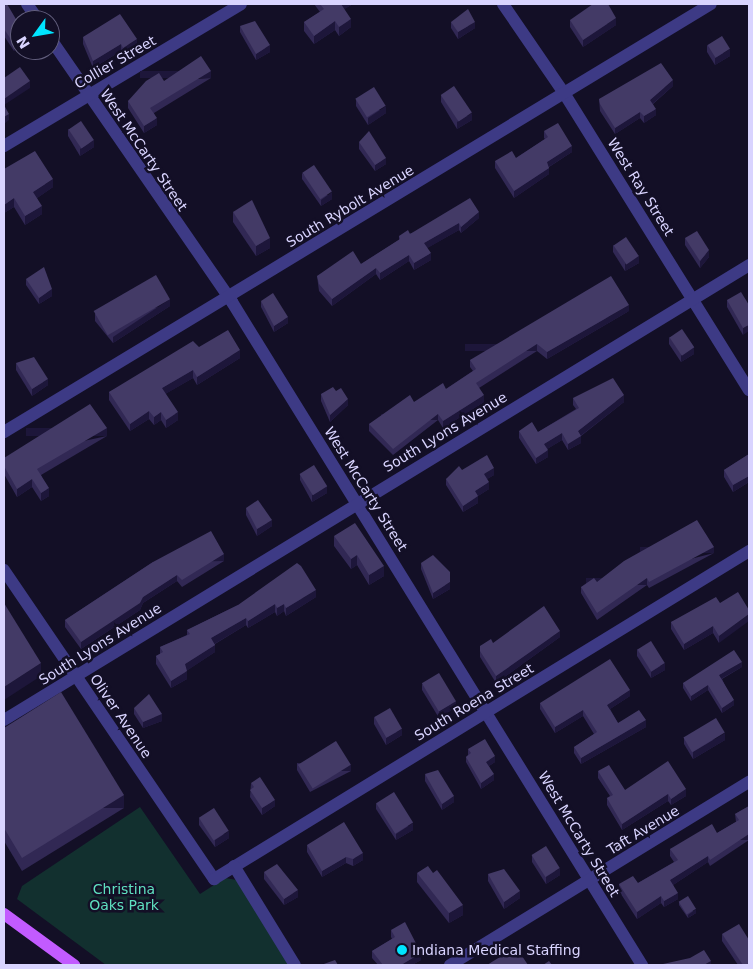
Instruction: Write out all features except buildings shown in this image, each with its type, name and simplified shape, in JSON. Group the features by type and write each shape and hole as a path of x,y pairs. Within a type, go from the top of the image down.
{"main road":[{"path":"4,914 72,965"}],"street":[{"name":"Collier Street","path":"4,146 241,4"},
{"name":"West Ray Street","path":"503,4 564,93 749,390"},
{"name":"South Rybolt Avenue","path":"4,432 711,4"},
{"name":"West McCarty Street","path":"60,53 227,296 487,712 642,965"},
{"name":"South Lyons Avenue","path":"4,720 749,265"},
{"name":"South Roena Street","path":"214,879 749,551"},
{"name":"Oliver Avenue","path":"4,570 214,879"},
{"name":"Taft Avenue","path":"450,965 749,782"},
{"path":"234,866 295,965"}],"green space":[{"name":"Christina Oaks Park","path":"140,807 200,894 225,878 243,881 295,965 106,965 17,899 22,886"}],"place":[{"name":"Indiana Medical Staffing","path":"402,950"}]}
